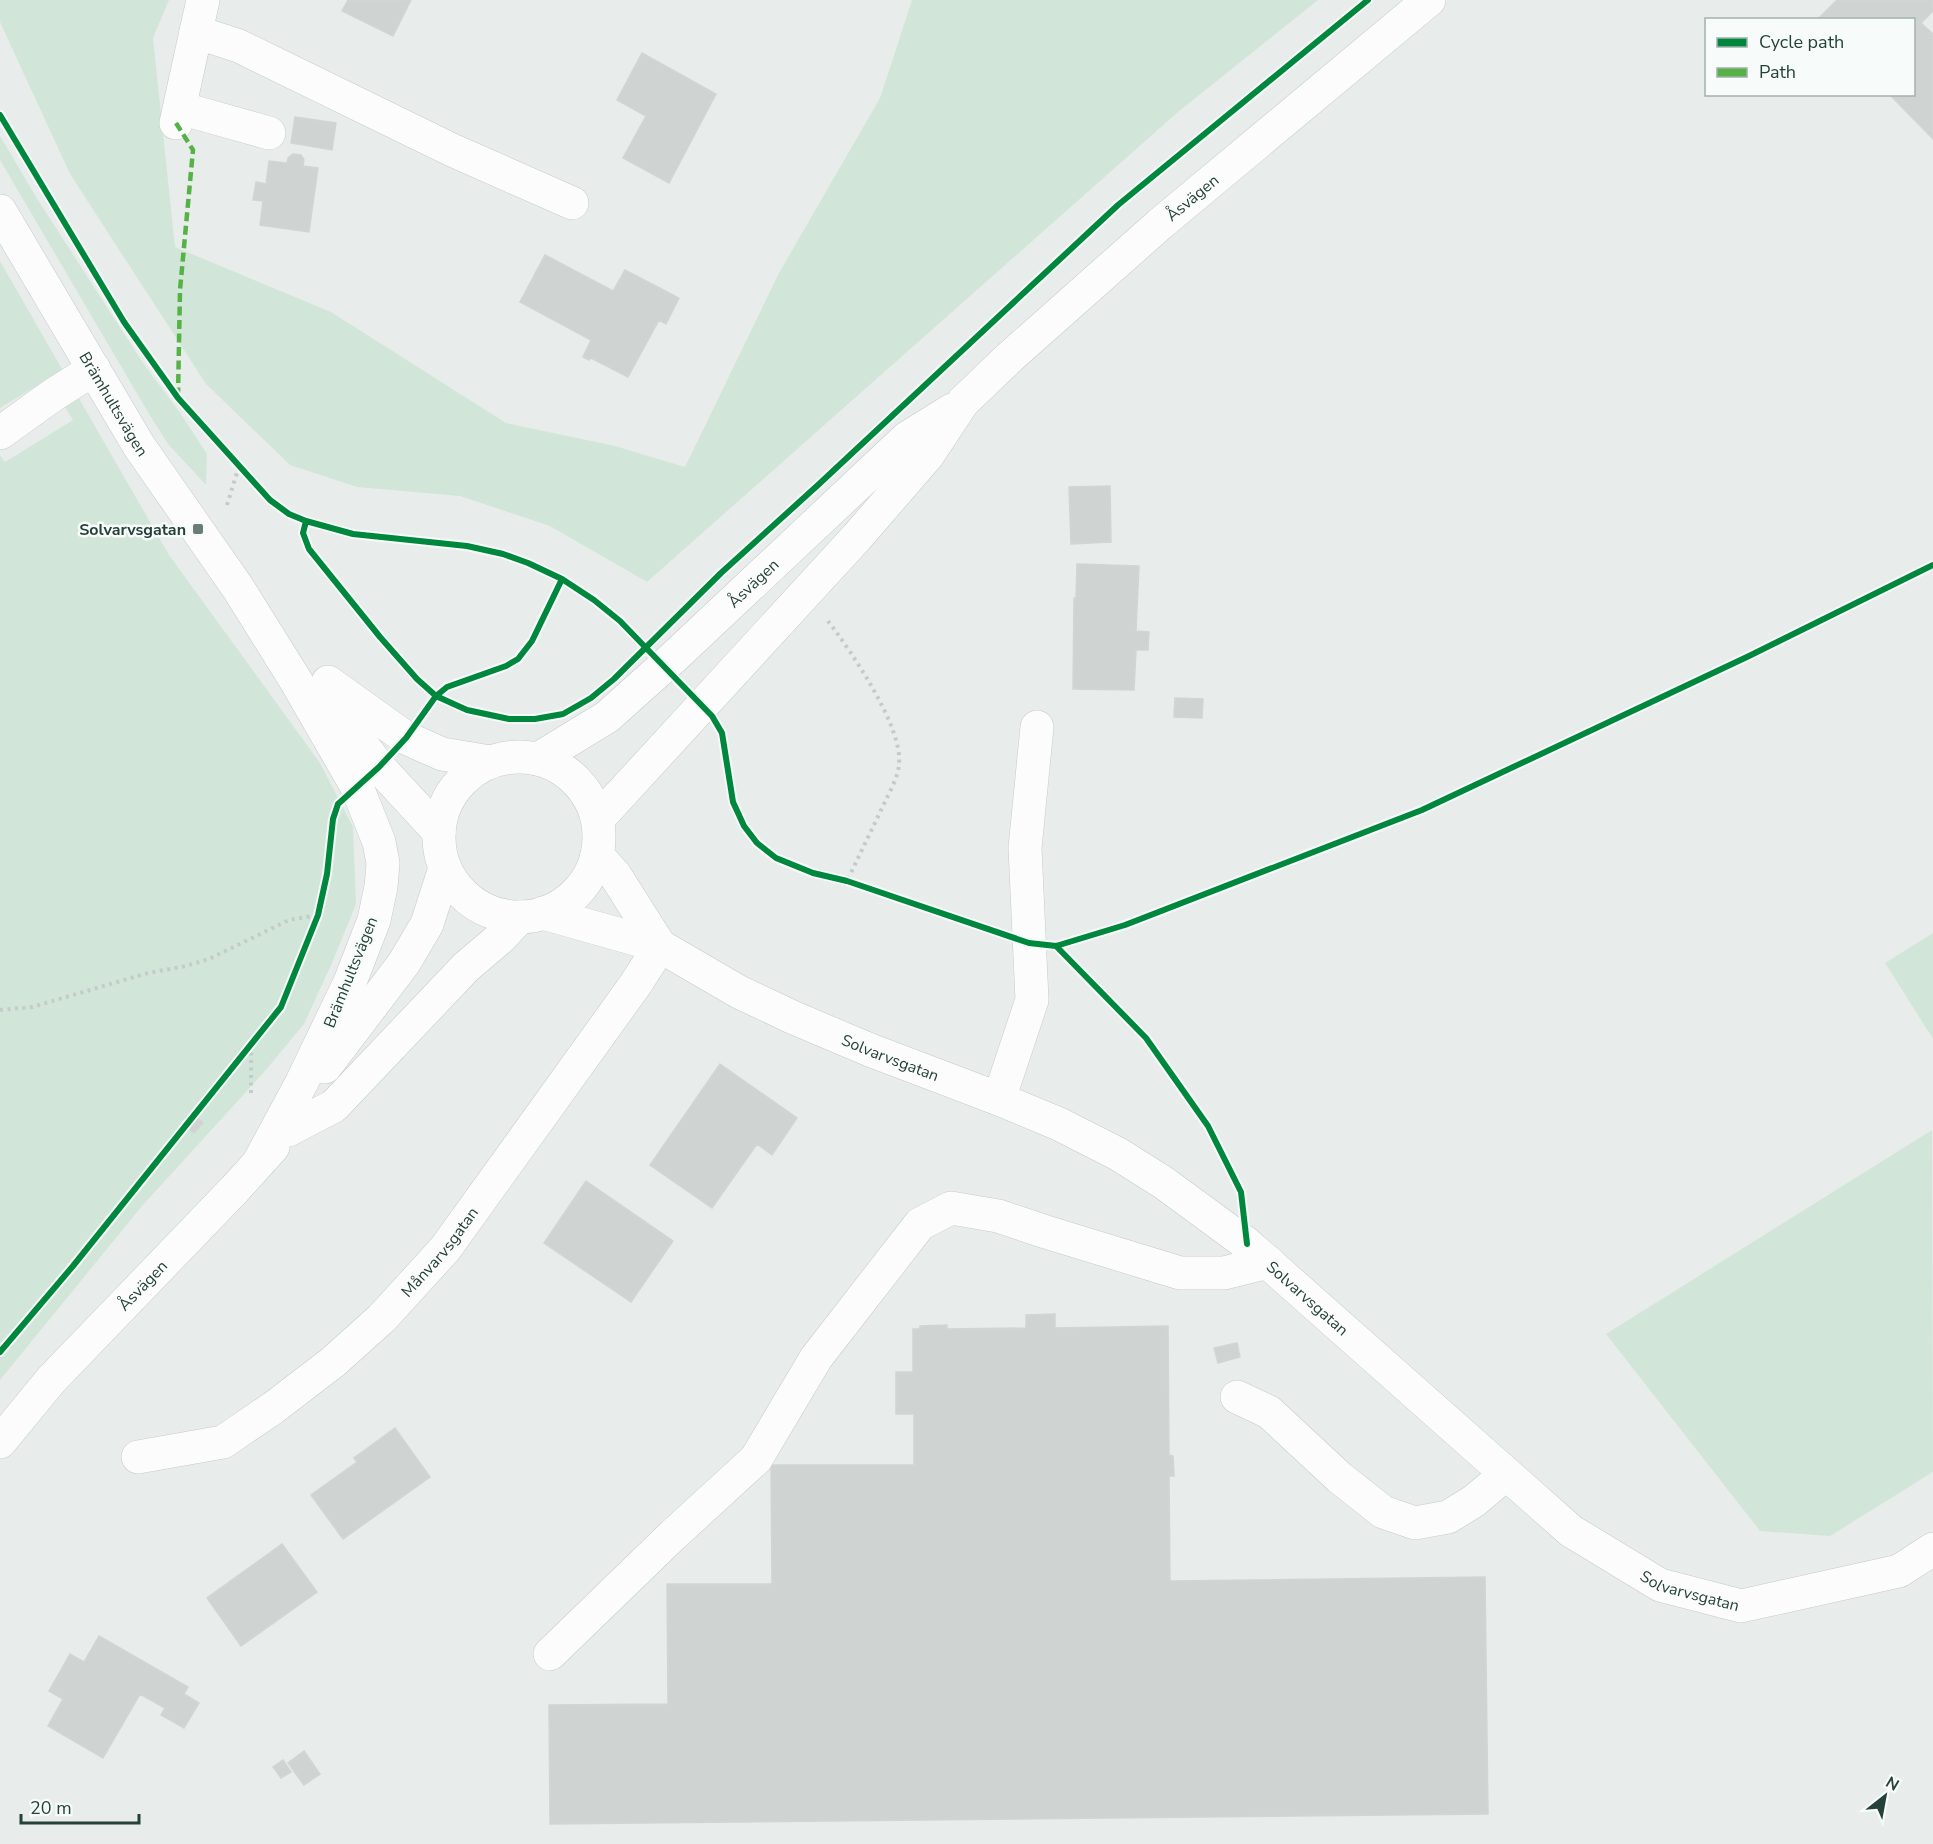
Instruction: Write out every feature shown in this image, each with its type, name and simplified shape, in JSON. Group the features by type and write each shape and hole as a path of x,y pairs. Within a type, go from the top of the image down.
{"street":[{"path":"203,0 178,115 269,133"},
{"name":"Åsvägen","path":"538,759 607,717 907,438 963,402 1160,224 1429,0"},
{"path":"196,32 239,46 452,150 572,203"},
{"name":"Brämhultsvägen","path":"0,211 140,446 238,588 301,690 357,787 379,842 383,863 374,920 350,982 302,1082 259,1162"},
{"path":"0,433 94,369"},
{"name":"Åsvägen","path":"598,819 857,537 928,455 963,402"},
{"name":"Brämhultsvägen","path":"238,588 379,767 439,832"},
{"name":"Brämhultsvägen","path":"295,658 405,738 442,754 490,762"},
{"path":"999,1099 1032,1000 1025,848 1037,727"},
{"path":"532,915 565,903 578,891 589,877 597,855 600,831 598,819 588,796 572,776 538,759 514,757 490,762 470,774 454,790 444,810 439,832 441,856 457,888 475,904 496,914 532,915 660,945"},
{"path":"597,855 615,874 660,945"},
{"name":"Åsvägen","path":"0,1442 51,1380 288,1130 308,1089 404,963 428,924 445,868"},
{"name":"Åsvägen","path":"288,1130 334,1106 466,967 532,915"},
{"name":"Solvarvsgatan","path":"660,945 739,992 870,1050 1059,1124 1118,1154 1164,1183 1247,1244 1571,1531 1660,1585 1741,1606 1899,1571 1933,1550"},
{"name":"Månvarvsgatan","path":"138,1456 223,1442 273,1408 333,1362 382,1318 445,1249 635,985 660,945"},
{"path":"550,1654 673,1535 756,1460 816,1358 920,1224 951,1209 998,1216 1180,1273 1224,1273 1268,1262"},
{"path":"1237,1397 1269,1412 1340,1478 1383,1512 1415,1523 1448,1517 1474,1501 1506,1474"}],"path":[{"path":"226,505 239,466"},
{"path":"823,613 847,646 884,711 898,745 899,764 892,785 847,881"},
{"path":"0,1010 32,1007 148,973 186,966 209,959 289,920 318,915"},
{"path":"251,1045 251,1094"}],"green space":[{"path":"0,0 169,0 153,38 175,247 331,312 506,423 615,446 685,467 779,273 880,98 912,0 1318,0 1178,112 647,582 550,526 460,496 357,487 290,465 206,384 70,174 0,22"},
{"path":"0,136 38,200 143,363 207,454 206,485 168,444 149,414 0,160"},
{"path":"0,261 169,555 320,763 353,827 356,904 304,1024 265,1071 142,1206 0,1380 0,455 5,462 73,420 48,379 0,408"},
{"path":"1933,933 1933,1039 1885,963"},
{"path":"1932,1130 1933,1472 1830,1536 1760,1531 1606,1334"}],"building":[{"path":"348,0 411,0 393,36 342,11"},
{"path":"1837,0 1933,0 1933,11 1921,23 1933,34 1933,139 1891,96 1915,96 1915,18 1819,18"},
{"path":"642,53 716,94 669,183 623,158 646,116 617,100"},
{"path":"295,117 336,123 332,150 291,143"},
{"path":"293,154 301,155 304,160 303,166 318,168 309,232 260,225 263,201 253,200 256,182 266,184 269,161 287,163 288,158"},
{"path":"545,255 613,291 625,270 679,298 666,324 659,320 628,377 591,358 589,360 583,357 591,340 520,302"},
{"path":"1110,486 1111,542 1071,544 1069,487"},
{"path":"1077,564 1139,566 1136,631 1149,632 1148,650 1136,650 1134,690 1073,689 1074,598 1076,598"},
{"path":"1175,698 1203,699 1202,718 1174,717"},
{"path":"720,1064 797,1118 772,1155 757,1144 712,1208 650,1165"},
{"path":"198,1118 203,1123 194,1133 189,1129"},
{"path":"586,1181 673,1241 631,1302 544,1243"},
{"path":"1055,1314 1055,1328 1168,1326 1169,1455 1173,1456 1174,1476 1169,1476 1170,1581 1485,1577 1488,1814 550,1824 549,1705 668,1704 667,1584 772,1584 771,1465 914,1465 914,1414 896,1414 896,1372 913,1372 913,1329 920,1329 920,1326 947,1325 947,1329 1026,1328 1026,1315"},
{"path":"1237,1343 1240,1357 1218,1363 1214,1348"},
{"path":"395,1428 430,1477 343,1539 311,1495 357,1462 354,1458"},
{"path":"282,1544 317,1592 241,1646 207,1598"},
{"path":"99,1636 188,1687 184,1694 199,1703 184,1728 161,1715 165,1708 140,1694 103,1758 48,1726 63,1699 49,1691 70,1654 84,1662"},
{"path":"304,1751 320,1774 304,1785 288,1763"},
{"path":"283,1760 291,1772 281,1778 273,1767"}],"marked path":[{"path":"176,123 193,150 180,290 178,395"}],"cycle path":[{"path":"306,521 303,533 309,549 380,637 417,679 436,696 467,710 509,719 535,719 563,714 591,698 614,679 721,573 1118,205 1368,0"},
{"path":"0,115 124,322 178,398 270,500 289,514 306,521 353,534 467,546 503,554 562,579 620,621 712,716 722,733 733,802 744,826 757,843 776,858 813,873 847,881 1029,943 1056,946 1125,925 1422,810 1749,656 1933,565"},
{"path":"0,1352 73,1266 281,1007 318,915 327,874 333,819 338,804 379,767 406,738 436,696 447,687 506,666 518,659 532,641 562,579"},
{"path":"1056,946 1146,1038 1208,1126 1241,1192 1247,1244"}],"place":[{"name":"Solvarvsgatan","path":"198,529"}]}
